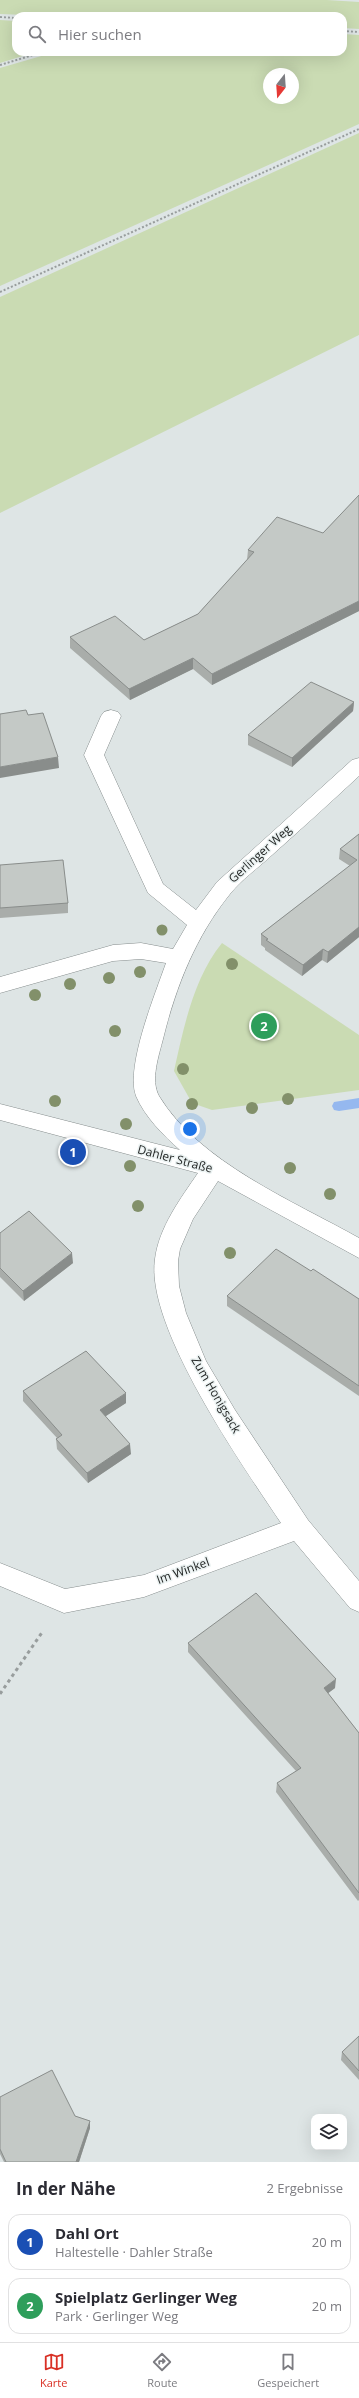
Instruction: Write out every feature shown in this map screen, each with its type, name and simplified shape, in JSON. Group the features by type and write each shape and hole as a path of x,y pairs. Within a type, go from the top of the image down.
{"street":[{"path":"111,716 94,755 155,888 198,923"},
{"name":"Gerlinger Weg","path":"214,1168 167,1125 147,1095 145,1083 153,1032 179,958 198,923 224,887 359,765"},
{"path":"0,985 113,953 141,951 179,958"},
{"name":"Dahler Straße","path":"0,1112 214,1168 359,1249"},
{"name":"Zum Honigsack","path":"214,1168 179,1221 166,1260 168,1290 181,1329 198,1368 221,1408 299,1528 359,1600"},
{"name":"Im Winkel","path":"64,1601 144,1586 299,1528"},
{"path":"0,1574 64,1601"}],"path":[{"path":"0,17 12,18"},
{"path":"347,31 359,32"},
{"path":"0,65 30,56"},
{"path":"0,292 359,129"},
{"path":"0,1694 64,1601"}],"green space":[{"path":"0,0 327,0 359,2 359,29 347,28 347,12 12,12 12,14 0,14"},
{"path":"0,20 12,21 12,56 23,56 0,63"},
{"path":"347,34 359,35 359,124 0,286 0,68 41,56 347,56"},
{"path":"359,133 359,335 0,513 0,297"},
{"path":"222,943 359,1035 359,1090 212,1110 192,1103 174,1071 186,1021 197,988 212,957"}],"building":[{"path":"359,495 359,601 212,674 193,658 129,689 70,637 115,616 144,640 198,614 254,552 248,550 277,517 323,533"},
{"path":"311,682 354,702 292,758 248,735"},
{"path":"26,710 28,715 43,713 58,757 0,767 0,714"},
{"path":"359,834 359,927 328,952 323,949 303,965 266,940 268,939 261,934 357,860 340,849"},
{"path":"63,860 68,903 0,908 0,865"},
{"path":"29,1211 72,1253 23,1291 0,1268 0,1233"},
{"path":"276,1249 311,1271 313,1269 359,1299 359,1386 227,1296"},
{"path":"86,1351 126,1393 100,1410 130,1444 87,1473 56,1439 62,1435 23,1391"},
{"path":"256,1593 336,1679 324,1688 359,1733 359,1893 277,1783 301,1768 188,1643"},
{"path":"359,2036 359,2071 342,2052"},
{"path":"52,2070 75,2116 90,2121 76,2162 6,2162 0,2149 0,2097"}],"waterway":[{"path":"339,1106 359,1103"}],"place":[{"name":"Spielplatz Gerlinger Weg","path":"264,1026"},
{"name":"Dahl Ort","path":"73,1152"}]}
